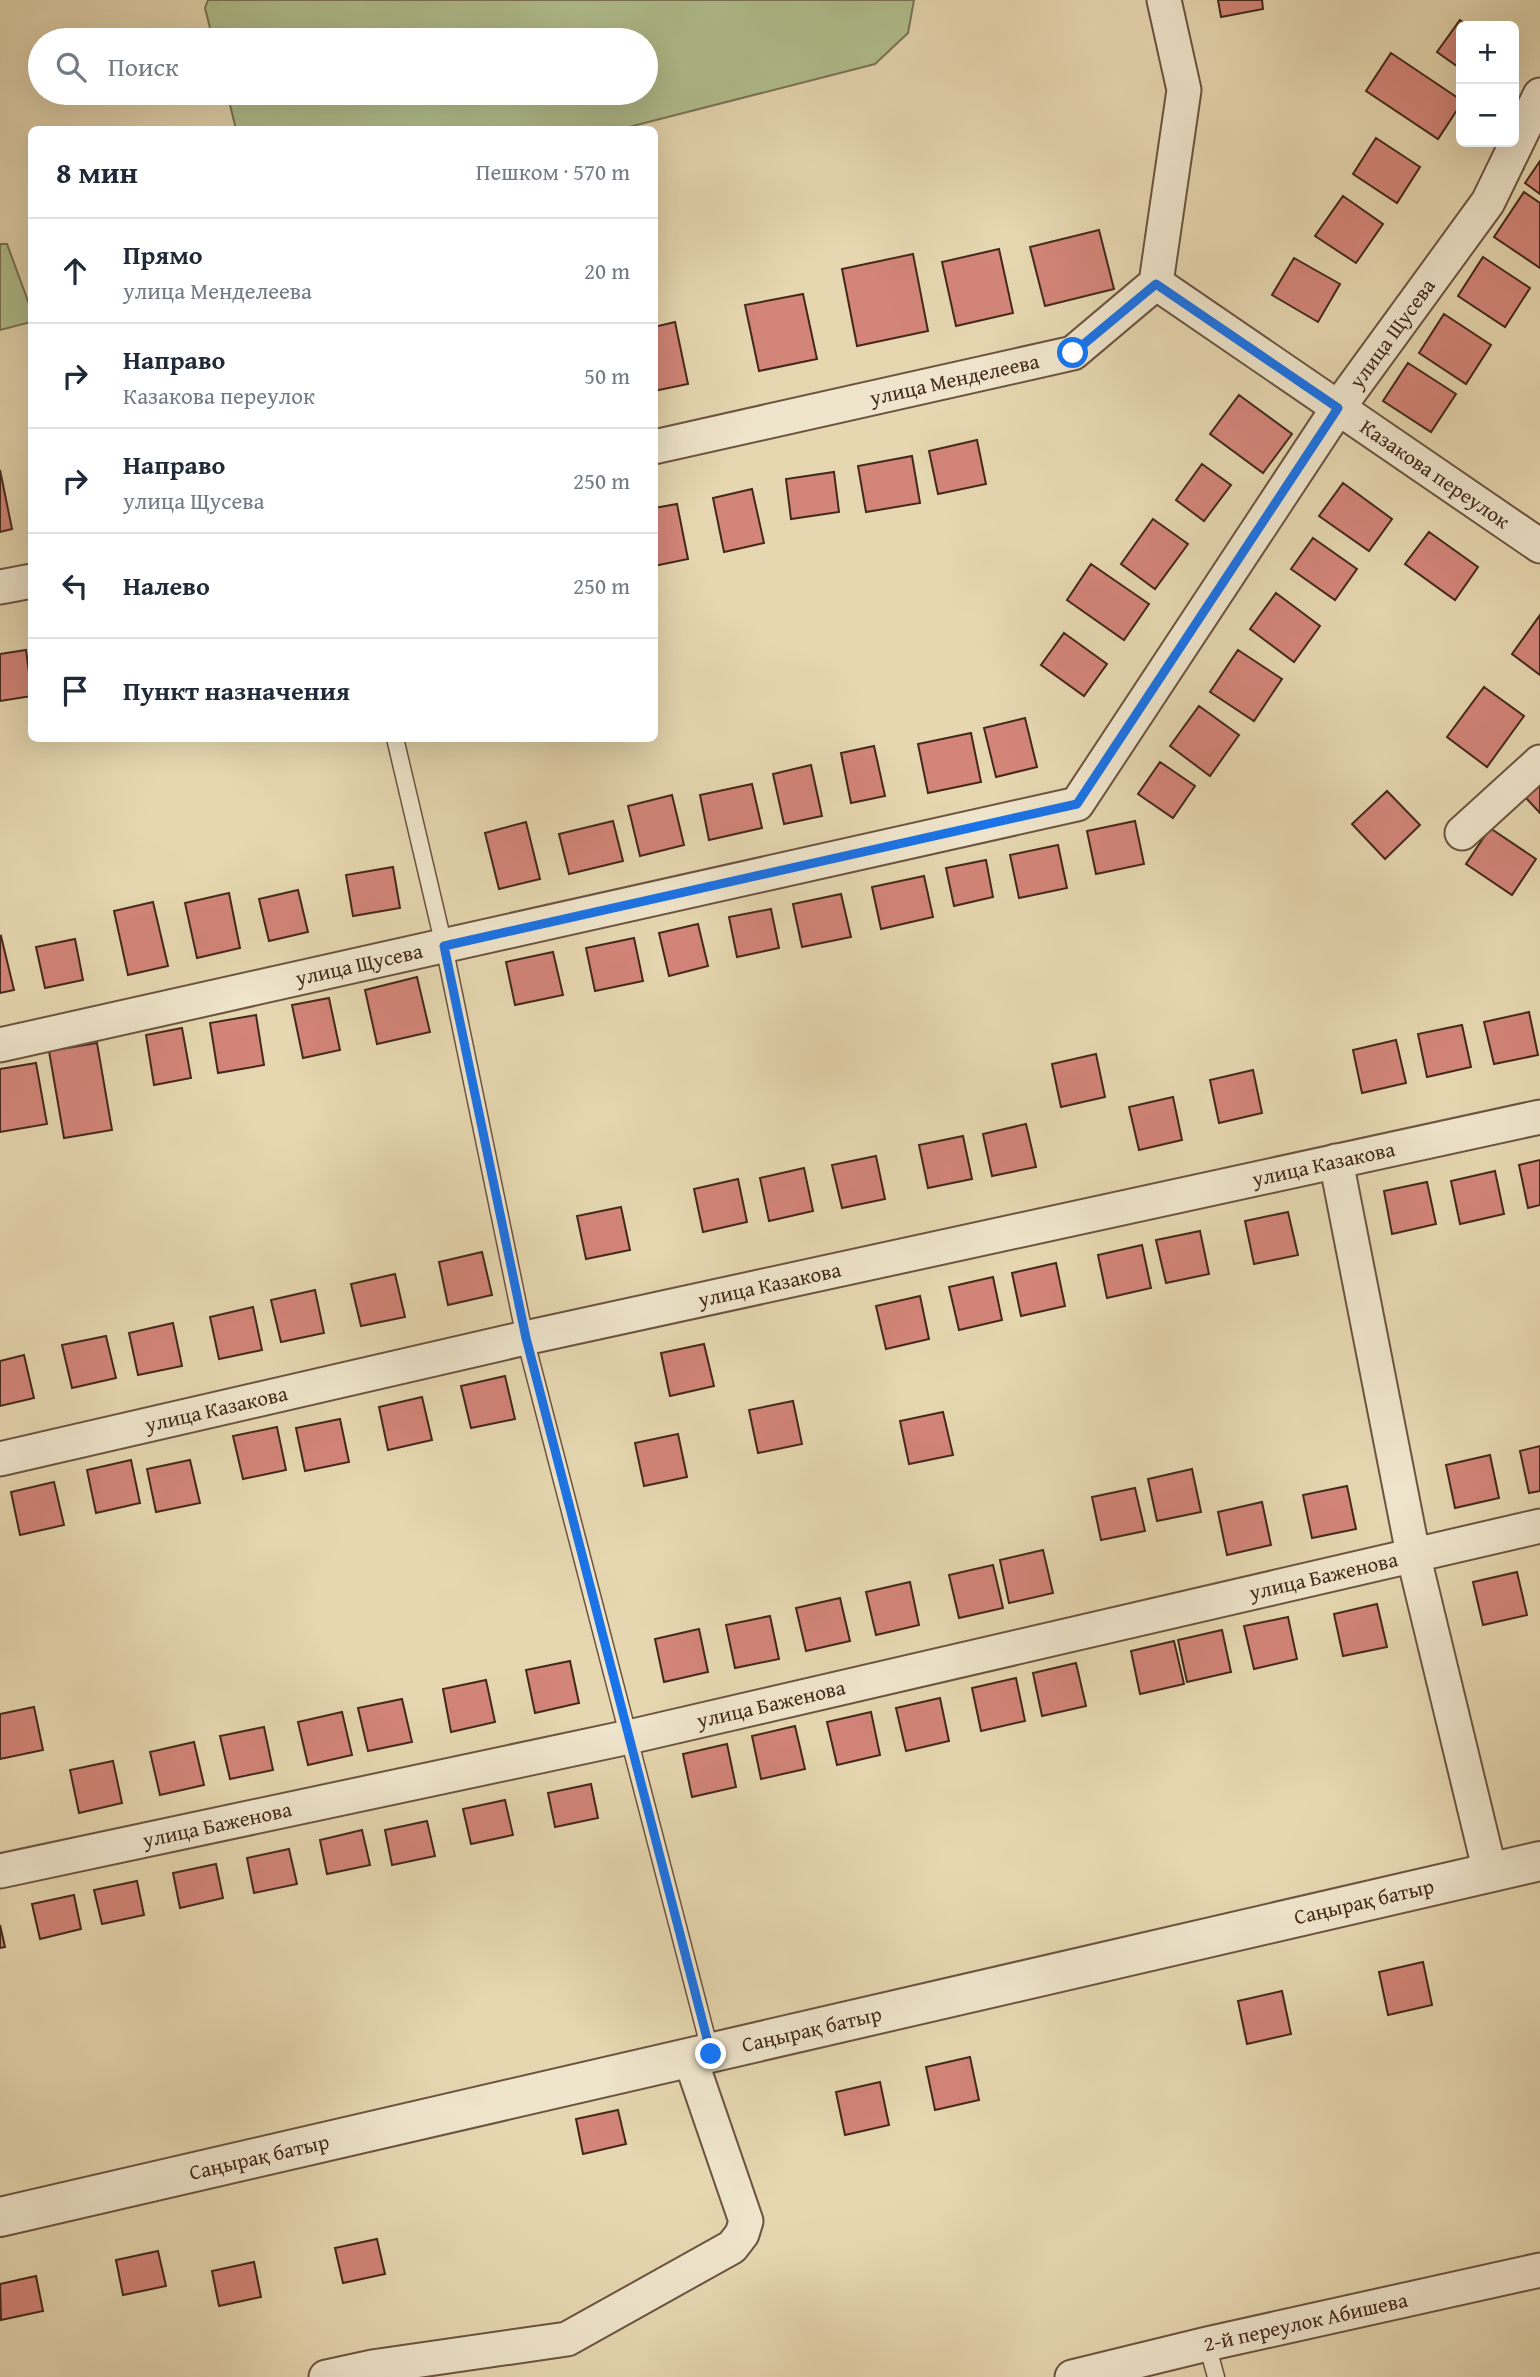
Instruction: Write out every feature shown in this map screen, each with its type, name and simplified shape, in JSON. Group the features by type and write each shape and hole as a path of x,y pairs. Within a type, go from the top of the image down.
{"street":[{"path":"1156,284 1184,90 1164,0"},
{"name":"улица Щусева","path":"0,1045 1077,804 1338,408 1488,202 1540,95"},
{"name":"Казакова переулок","path":"1156,284 1540,546"},
{"name":"улица Менделеева","path":"658,446 1073,353 1156,284"},
{"path":"0,587 28,581"},
{"path":"1462,833 1540,762"},
{"name":"улица Казакова","path":"0,1459 526,1338 1540,1117"},
{"path":"1336,1161 1413,1554 1490,1872"},
{"name":"улица Баженова","path":"0,1871 629,1737 1540,1526"},
{"name":"Саңырақ батыр","path":"0,2217 1540,1861"},
{"path":"326,2377 372,2367 567,2339 732,2247 742,2234 746,2221 701,2056"},
{"name":"2-й переулок Абишева","path":"1072,2377 1540,2270"}],"lane":[{"path":"396,742 444,946 526,1338 629,1737 701,2056"},
{"path":"1207,2344 1216,2377"}],"green space":[{"path":"208,0 914,0 908,33 875,64 633,126 235,126 230,105 658,105 658,28 210,28 205,8"},
{"path":"0,244 7,244 28,301 28,323 0,330"}],"building":[{"path":"1218,0 1262,0 1263,9 1221,17"},
{"path":"1456,26 1456,65 1437,52"},
{"path":"1391,53 1456,97 1456,112 1438,139 1366,91"},
{"path":"1376,138 1420,167 1397,203 1353,174"},
{"path":"1540,161 1540,194 1525,183"},
{"path":"1524,192 1540,203 1540,268 1494,237"},
{"path":"1343,196 1383,224 1356,263 1315,236"},
{"path":"1099,230 1114,289 1045,306 1030,247"},
{"path":"999,249 1013,313 956,326 942,262"},
{"path":"913,254 928,331 857,346 842,269"},
{"path":"1483,257 1530,288 1505,327 1458,296"},
{"path":"1294,258 1340,284 1318,322 1272,295"},
{"path":"803,294 817,359 759,371 745,305"},
{"path":"1444,314 1491,345 1466,384 1419,353"},
{"path":"675,322 688,384 658,390 658,326"},
{"path":"1408,363 1456,394 1431,432 1383,401"},
{"path":"1239,395 1292,434 1263,473 1210,434"},
{"path":"977,440 986,484 938,494 929,451"},
{"path":"912,456 920,503 866,512 858,466"},
{"path":"1202,464 1231,485 1204,521 1176,500"},
{"path":"0,470 12,529 0,532"},
{"path":"834,472 839,512 791,519 786,479"},
{"path":"1343,483 1392,519 1369,551 1319,516"},
{"path":"752,489 764,543 724,552 713,498"},
{"path":"677,504 688,559 658,565 658,507"},
{"path":"1153,519 1188,544 1155,589 1121,564"},
{"path":"1429,532 1478,567 1455,600 1405,564"},
{"path":"1313,538 1357,569 1335,600 1291,569"},
{"path":"1091,564 1149,604 1124,640 1067,600"},
{"path":"1276,593 1320,626 1294,662 1250,629"},
{"path":"1540,615 1540,675 1512,654"},
{"path":"1064,633 1107,664 1084,696 1041,665"},
{"path":"26,650 28,697 0,701 0,654"},
{"path":"1238,650 1282,679 1254,721 1210,692"},
{"path":"1484,687 1524,716 1487,767 1447,737"},
{"path":"1199,706 1239,735 1210,776 1170,746"},
{"path":"1025,718 1037,767 996,777 984,728"},
{"path":"971,733 981,782 928,793 918,744"},
{"path":"874,746 885,796 851,803 841,753"},
{"path":"1160,762 1195,786 1173,818 1138,794"},
{"path":"811,765 822,816 784,824 773,774"},
{"path":"752,784 762,828 709,840 700,795"},
{"path":"1540,784 1540,813 1526,798"},
{"path":"1387,791 1420,825 1385,859 1352,824"},
{"path":"672,795 684,845 640,856 628,806"},
{"path":"613,821 623,861 569,874 559,834"},
{"path":"1135,821 1144,864 1096,874 1087,831"},
{"path":"526,822 540,879 499,889 485,833"},
{"path":"1490,828 1536,859 1512,895 1466,864"},
{"path":"1058,845 1067,888 1019,898 1010,855"},
{"path":"986,860 993,897 954,906 946,868"},
{"path":"393,867 400,908 353,916 346,875"},
{"path":"924,876 933,917 881,929 872,887"},
{"path":"298,890 308,932 269,941 259,899"},
{"path":"229,893 240,948 197,958 185,903"},
{"path":"841,894 851,937 802,947 793,904"},
{"path":"153,902 168,966 128,975 114,911"},
{"path":"771,909 779,948 737,957 729,917"},
{"path":"698,924 708,966 669,976 659,933"},
{"path":"0,937 14,990 0,993"},
{"path":"634,938 643,981 595,991 586,948"},
{"path":"75,939 83,980 45,988 36,947"},
{"path":"553,952 563,995 515,1005 506,962"},
{"path":"417,977 430,1032 377,1044 365,990"},
{"path":"329,998 340,1050 303,1058 292,1005"},
{"path":"1529,1012 1538,1055 1494,1064 1484,1022"},
{"path":"256,1015 264,1065 218,1073 210,1023"},
{"path":"1462,1025 1471,1067 1427,1077 1418,1034"},
{"path":"182,1028 191,1078 154,1085 146,1035"},
{"path":"1396,1040 1406,1083 1362,1093 1353,1050"},
{"path":"97,1043 112,1130 64,1138 49,1051"},
{"path":"1096,1054 1105,1097 1061,1107 1052,1064"},
{"path":"36,1063 47,1124 0,1132 0,1069"},
{"path":"1253,1070 1262,1113 1219,1123 1210,1080"},
{"path":"1173,1097 1182,1140 1139,1150 1129,1107"},
{"path":"1026,1124 1036,1167 992,1176 983,1134"},
{"path":"963,1136 972,1179 928,1188 919,1145"},
{"path":"876,1156 885,1199 842,1208 832,1165"},
{"path":"1540,1160 1540,1205 1528,1208 1519,1165"},
{"path":"804,1168 813,1211 769,1221 760,1178"},
{"path":"1495,1171 1504,1214 1460,1224 1451,1181"},
{"path":"738,1179 747,1222 703,1232 694,1189"},
{"path":"1427,1182 1436,1224 1392,1234 1384,1191"},
{"path":"621,1207 630,1250 586,1259 577,1216"},
{"path":"1288,1212 1298,1255 1254,1264 1245,1221"},
{"path":"1200,1231 1209,1274 1166,1283 1156,1240"},
{"path":"1142,1245 1151,1288 1107,1298 1098,1255"},
{"path":"482,1252 492,1295 448,1305 439,1262"},
{"path":"1056,1263 1065,1306 1021,1316 1012,1273"},
{"path":"395,1274 405,1317 361,1326 351,1284"},
{"path":"993,1277 1002,1320 959,1330 949,1287"},
{"path":"315,1290 324,1333 281,1342 271,1300"},
{"path":"920,1296 929,1339 886,1349 876,1306"},
{"path":"253,1307 262,1350 219,1359 210,1317"},
{"path":"173,1323 182,1366 138,1375 129,1333"},
{"path":"106,1336 116,1378 72,1388 62,1345"},
{"path":"704,1344 714,1386 670,1396 661,1353"},
{"path":"24,1355 34,1398 0,1406 0,1361"},
{"path":"505,1376 515,1419 471,1428 461,1386"},
{"path":"422,1397 432,1440 388,1450 379,1407"},
{"path":"793,1401 802,1444 758,1453 749,1410"},
{"path":"943,1412 953,1455 909,1464 900,1421"},
{"path":"340,1419 349,1462 305,1471 296,1428"},
{"path":"277,1427 286,1470 243,1479 233,1436"},
{"path":"678,1434 687,1477 644,1486 635,1443"},
{"path":"1540,1446 1540,1491 1529,1493 1520,1451"},
{"path":"1490,1455 1499,1498 1455,1508 1446,1465"},
{"path":"131,1460 140,1503 96,1513 87,1470"},
{"path":"190,1460 200,1503 156,1512 147,1469"},
{"path":"1192,1469 1201,1512 1157,1521 1148,1479"},
{"path":"54,1482 64,1525 20,1535 11,1492"},
{"path":"1347,1486 1356,1529 1312,1538 1303,1495"},
{"path":"1135,1488 1145,1531 1101,1540 1092,1497"},
{"path":"1262,1502 1271,1545 1227,1555 1218,1512"},
{"path":"1043,1550 1053,1593 1009,1603 1000,1560"},
{"path":"993,1565 1003,1608 959,1618 949,1575"},
{"path":"1517,1572 1527,1615 1483,1625 1473,1582"},
{"path":"910,1582 919,1625 876,1635 866,1592"},
{"path":"840,1598 850,1641 806,1651 796,1608"},
{"path":"1377,1604 1387,1647 1343,1656 1334,1614"},
{"path":"770,1616 779,1659 735,1668 726,1625"},
{"path":"1288,1617 1297,1659 1254,1669 1244,1626"},
{"path":"699,1629 708,1672 664,1682 655,1639"},
{"path":"1222,1630 1231,1672 1187,1682 1178,1640"},
{"path":"1174,1641 1184,1684 1140,1694 1131,1651"},
{"path":"570,1661 579,1703 535,1713 526,1670"},
{"path":"1076,1663 1086,1706 1042,1716 1033,1673"},
{"path":"1016,1678 1025,1721 981,1731 972,1688"},
{"path":"486,1680 495,1722 451,1732 443,1689"},
{"path":"940,1698 949,1741 906,1751 896,1708"},
{"path":"402,1699 412,1742 368,1751 358,1708"},
{"path":"34,1707 43,1750 0,1759 0,1714"},
{"path":"342,1712 352,1755 308,1765 298,1722"},
{"path":"871,1712 880,1755 837,1765 827,1722"},
{"path":"795,1726 805,1769 761,1779 752,1736"},
{"path":"264,1727 273,1770 230,1779 220,1736"},
{"path":"194,1742 204,1785 160,1795 150,1752"},
{"path":"727,1744 736,1787 692,1797 683,1754"},
{"path":"113,1761 122,1803 79,1813 70,1770"},
{"path":"591,1784 598,1818 555,1827 548,1793"},
{"path":"505,1800 513,1835 471,1844 463,1809"},
{"path":"427,1821 435,1856 392,1865 385,1830"},
{"path":"362,1830 370,1865 327,1874 320,1840"},
{"path":"289,1849 297,1884 254,1893 247,1858"},
{"path":"216,1864 223,1898 180,1908 173,1873"},
{"path":"137,1881 144,1915 102,1924 94,1890"},
{"path":"74,1895 81,1929 40,1939 32,1904"},
{"path":"0,1925 5,1947 0,1948"},
{"path":"1423,1962 1432,2005 1388,2015 1379,1972"},
{"path":"1282,1991 1291,2034 1247,2044 1238,2001"},
{"path":"970,2057 979,2100 935,2110 926,2067"},
{"path":"880,2082 889,2125 845,2135 836,2092"},
{"path":"618,2110 626,2144 583,2154 576,2119"},
{"path":"377,2239 385,2274 343,2283 335,2248"},
{"path":"158,2251 166,2286 123,2295 116,2260"},
{"path":"254,2262 261,2297 219,2306 212,2271"},
{"path":"36,2276 43,2311 1,2320 0,2284"}],"route":[{"path":"711,2054 526,1338 444,946 1077,804 1338,408 1156,284 1073,353"}]}
